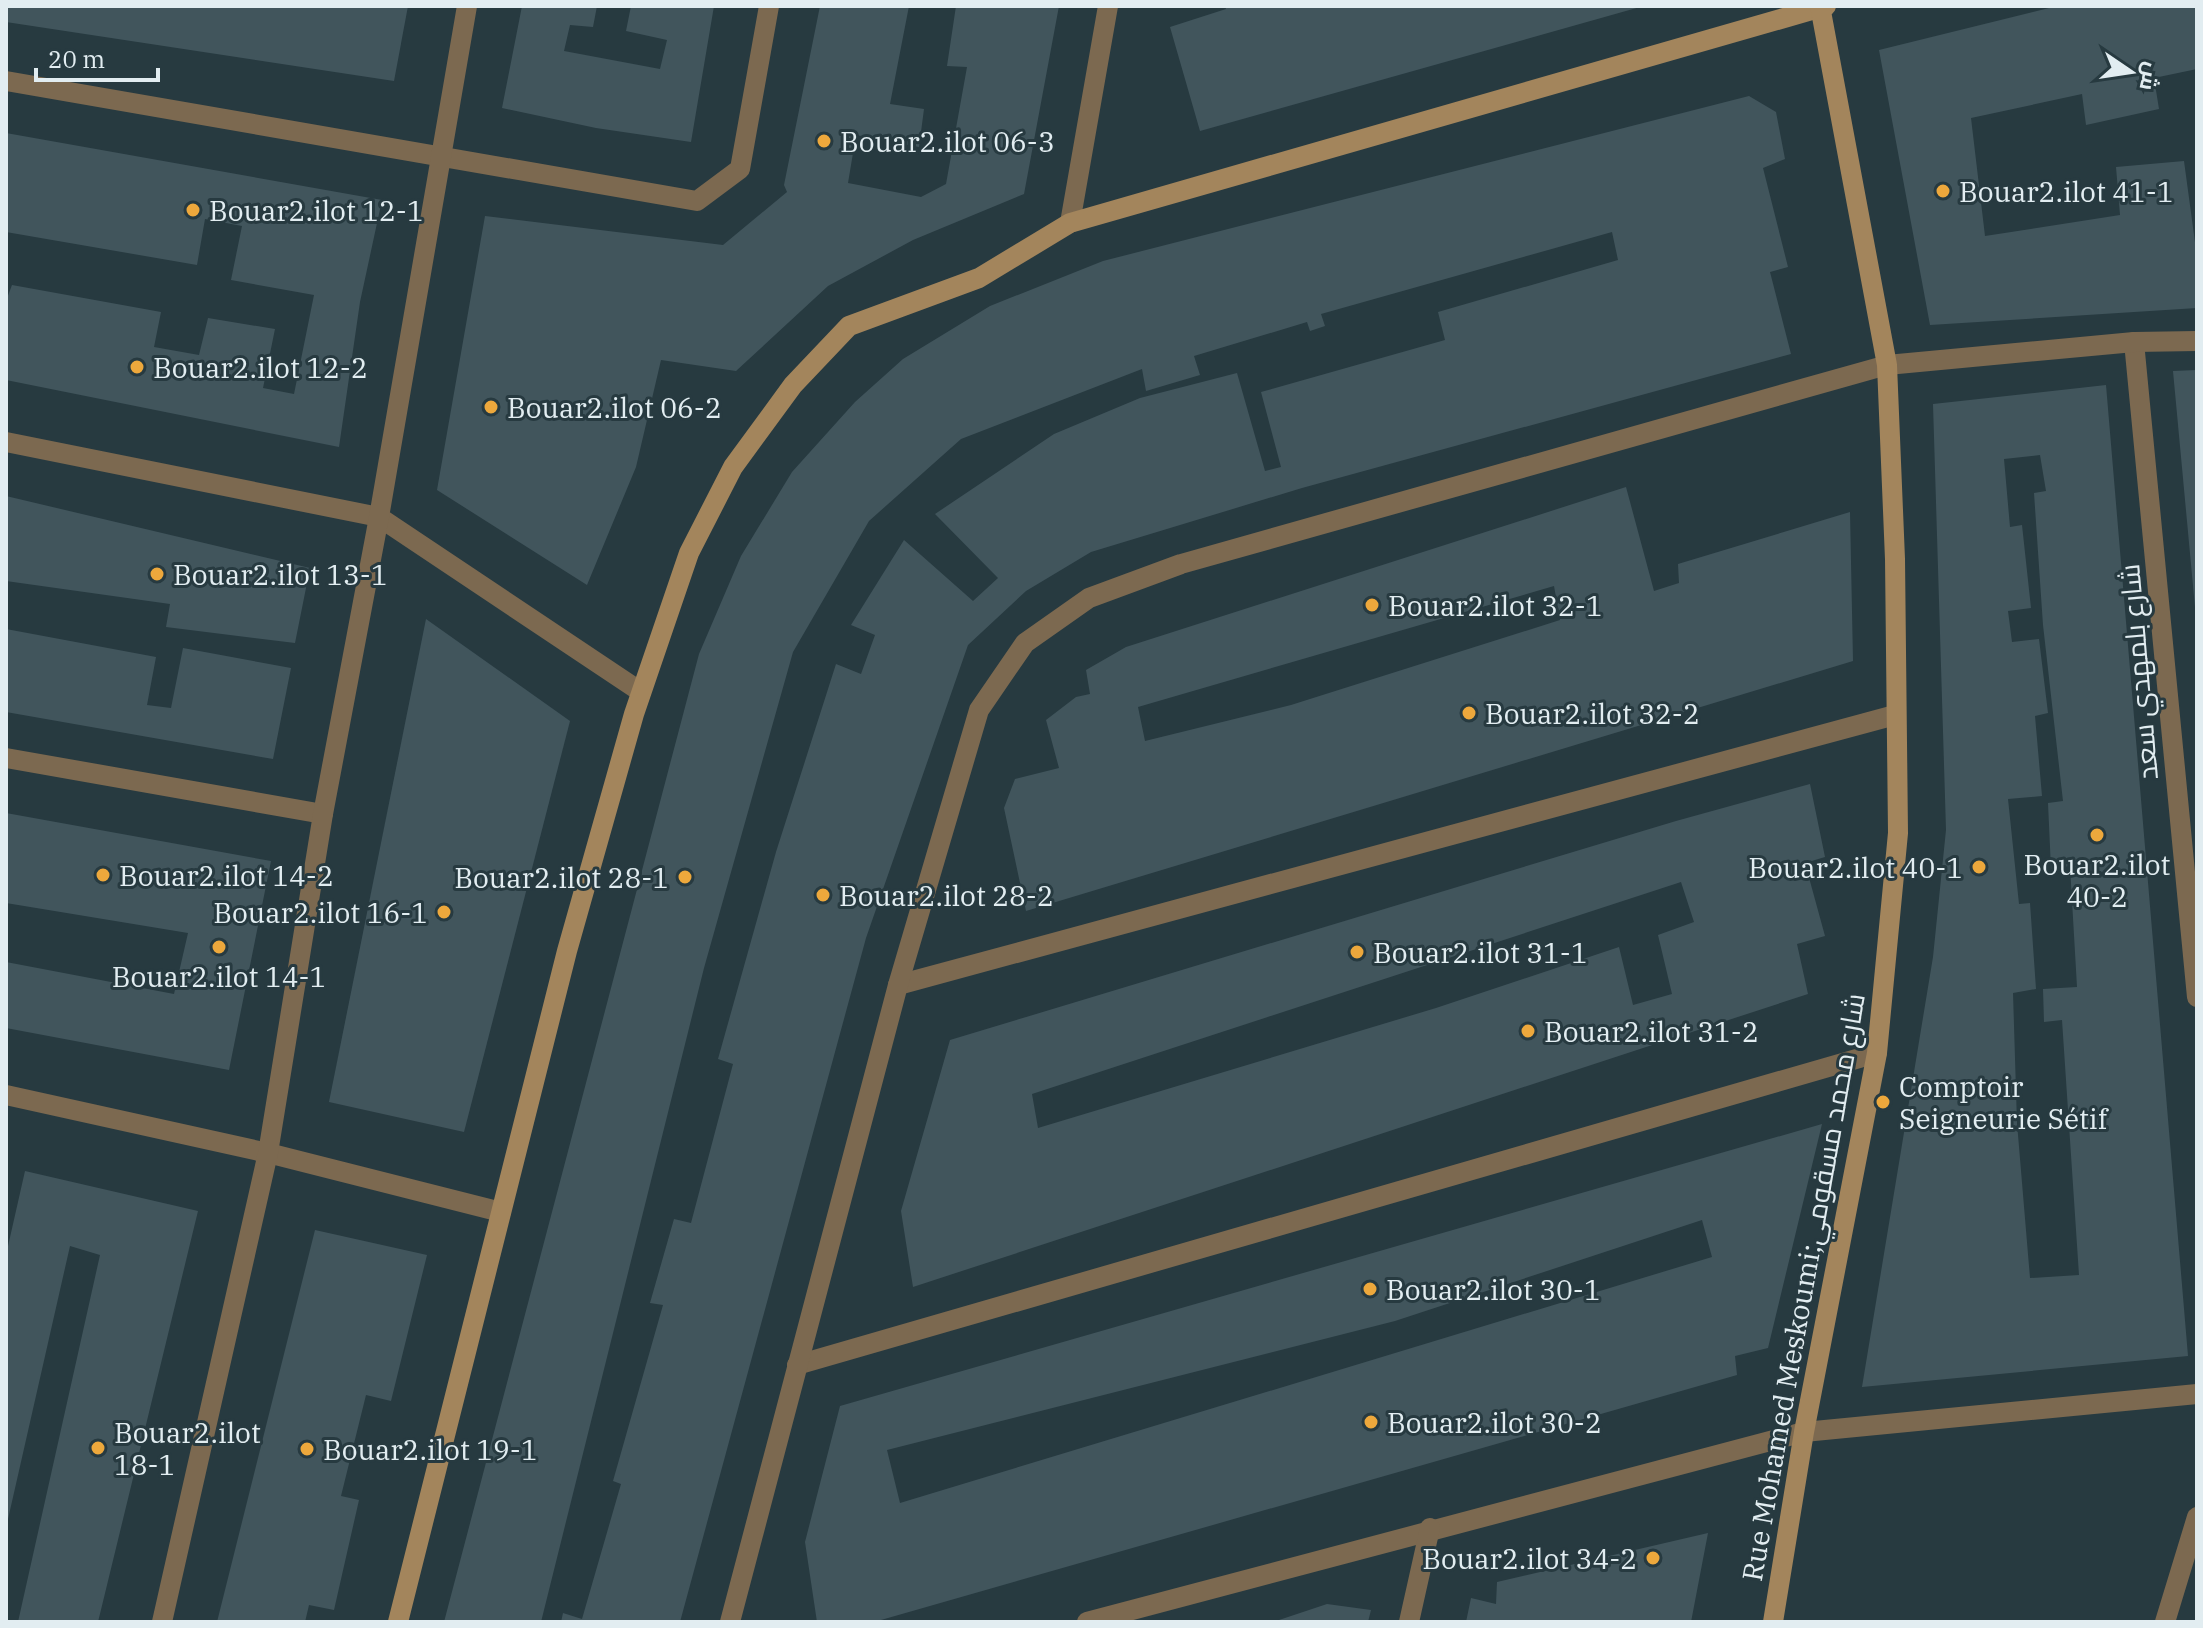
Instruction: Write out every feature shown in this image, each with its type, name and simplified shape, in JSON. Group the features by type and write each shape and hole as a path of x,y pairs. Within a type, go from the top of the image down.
{"street":[{"path":"162,1622 268,1153 323,814 379,517 467,6"},
{"path":"6,81 441,154 697,201 740,169 769,6"},
{"path":"1070,223 1108,6"},
{"path":"398,1622 567,951 641,692 689,553 733,467 793,385 849,326 979,278 1070,223 1822,7"},
{"name":"Rue Mohamed Meskoumi;شارع محمد مسقومي","path":"1773,1622 1804,1432 1877,1053 1898,833 1895,559 1887,365 1822,7"},
{"path":"730,1622 898,985 979,710 1025,643 1089,598 1181,564 1887,365 2134,342 2197,341"},
{"name":"شارع بلمهدي سعد","path":"2134,342 2197,997"},
{"path":"6,442 379,517 641,692"},
{"path":"898,985 1895,715"},
{"path":"6,758 323,814"},
{"path":"797,1365 1877,1053"},
{"path":"6,1095 268,1153 501,1212"},
{"path":"1087,1622 1430,1528 1804,1432 2197,1394"},
{"path":"2165,1622 2197,1517"},
{"path":"1409,1622 1430,1528"}],"building":[{"path":"6,6 408,6 394,81 6,22"},
{"path":"522,6 597,6 593,27 570,25 564,51 660,69 667,40 626,31 631,6 714,6 691,142 596,128 502,108"},
{"path":"820,6 909,6 890,104 924,109 919,147 856,135 848,183 921,197 946,184 967,67 947,66 956,6 1059,6 1024,194 913,240 828,286 736,371 661,360 636,467 587,585 437,490 485,216 723,245 787,192 784,185"},
{"path":"1225,6 1640,7 1200,131 1170,27 1226,9"},
{"name":"Bouar2.ilot 41-1","path":"2057,6 2197,6 2197,69 2154,78 2159,109 2086,125 2082,94 1971,118 1985,236 2120,215 2116,167 2184,161 2197,257 2197,308 1930,325 1879,50"},
{"path":"1749,96 1776,112 1785,159 1763,168 1788,267 1770,272 1791,354 1302,488 1091,552 1026,591 968,645 866,938 680,1622 561,1622 563,1613 582,1619 621,1484 613,1481 663,1305 650,1303 674,1219 691,1223 733,1064 718,1059 776,852 836,664 861,674 875,635 851,625 904,540 973,601 998,578 935,514 1054,434 1140,398 1237,373 1265,471 1281,467 1261,392 1445,340 1438,312 1618,260 1612,232 1321,314 1325,326 1310,331 1307,322 1194,356 1200,375 1146,391 1142,369 961,439 869,521 793,652 704,968 541,1622 444,1622 699,654 741,556 792,472 855,402 903,359 990,306 1103,261"},
{"path":"6,133 382,200 360,302 339,447 6,380 6,301 12,285 161,312 154,347 199,355 208,318 275,329 263,388 294,394 314,295 231,280 242,226 205,219 197,265 6,232"},
{"path":"2197,370 2197,607 2195,607 2173,371"},
{"name":"Bouar2.ilot 40-1","path":"2106,385 2188,1356 1862,1387 1933,957 1946,830 1933,404","holes":["2040,455 2046,491 2034,493 2043,625 2063,801 2048,803 2051,869 2070,866 2077,987 2043,989 2044,1022 2062,1020 2079,1275 2030,1278 2017,1123 2013,993 2036,989 2030,903 2019,904 2008,799 2042,796 2035,716 2048,713 2039,639 2012,642 2008,611 2031,608 2022,525 2010,527 2004,459"]},
{"name":"Bouar2.ilot 32-2","path":"1626,487 1654,591 1679,583 1678,564 1850,512 1853,661 1026,911 1004,808 1015,779 1059,768 1046,720 1076,697 1090,694 1086,670 1126,647","holes":["1554,586 1560,620 1291,705 1145,741 1138,707"]},
{"name":"Bouar2.ilot 13-1","path":"6,496 310,568 295,643 166,627 170,604 6,581"},
{"name":"Bouar2.ilot 16-1","path":"426,619 570,721 464,1132 329,1102"},
{"name":"Bouar2.ilot 13-1","path":"6,629 156,657 147,705 171,708 183,648 291,668 273,759 6,712"},
{"name":"Bouar2.ilot 31-2","path":"1810,784 1825,857 1805,863 1825,936 1797,944 1808,994 913,1287 901,1211 950,1040 1676,821","holes":["1681,882 1694,922 1658,935 1672,994 1633,1005 1619,947 1436,1008 1038,1128 1032,1094"]},
{"path":"6,813 271,861 229,1070 6,1028 6,962 174,994 188,933 6,903"},
{"name":"Bouar2.ilot 30-2","path":"1822,1124 1768,1348 1735,1356 1737,1375 874,1622 817,1622 805,1542 840,1406","holes":["1702,1220 1712,1257 900,1503 887,1450 1395,1321"]},
{"path":"25,1171 198,1211 98,1622 18,1622 100,1255 70,1246 6,1528 6,1255"},
{"name":"Bouar2.ilot 19-1","path":"315,1230 427,1255 391,1401 366,1395 341,1496 359,1500 334,1610 309,1605 305,1622 217,1622"},
{"name":"Bouar2.ilot 34-2","path":"1708,1533 1691,1622 1466,1622 1471,1598 1496,1604 1497,1582"},
{"path":"1327,1604 1371,1610 1368,1622 1273,1622"}],"place":[{"name":"Bouar2.ilot 06-3","path":"824,141"},
{"name":"Bouar2.ilot 41-1","path":"1943,191"},
{"name":"Bouar2.ilot 12-1","path":"193,210"},
{"name":"Bouar2.ilot 12-2","path":"137,367"},
{"name":"Bouar2.ilot 06-2","path":"491,407"},
{"name":"Bouar2.ilot 13-1","path":"157,574"},
{"name":"Bouar2.ilot 32-1","path":"1372,605"},
{"name":"Bouar2.ilot 32-2","path":"1469,713"},
{"name":"Bouar2.ilot 40-2","path":"2097,835"},
{"name":"Bouar2.ilot 40-1","path":"1979,867"},
{"name":"Bouar2.ilot 14-2","path":"103,875"},
{"name":"Bouar2.ilot 28-1","path":"685,877"},
{"name":"Bouar2.ilot 28-2","path":"823,895"},
{"name":"Bouar2.ilot 16-1","path":"444,912"},
{"name":"Bouar2.ilot 14-1","path":"219,947"},
{"name":"Bouar2.ilot 31-1","path":"1357,952"},
{"name":"Bouar2.ilot 31-2","path":"1528,1031"},
{"name":"Comptoir Seigneurie Sétif","path":"1883,1102"},
{"name":"Bouar2.ilot 30-1","path":"1370,1289"},
{"name":"Bouar2.ilot 30-2","path":"1371,1422"},
{"name":"Bouar2.ilot 18-1","path":"98,1448"},
{"name":"Bouar2.ilot 19-1","path":"307,1449"},
{"name":"Bouar2.ilot 34-2","path":"1653,1558"}]}
